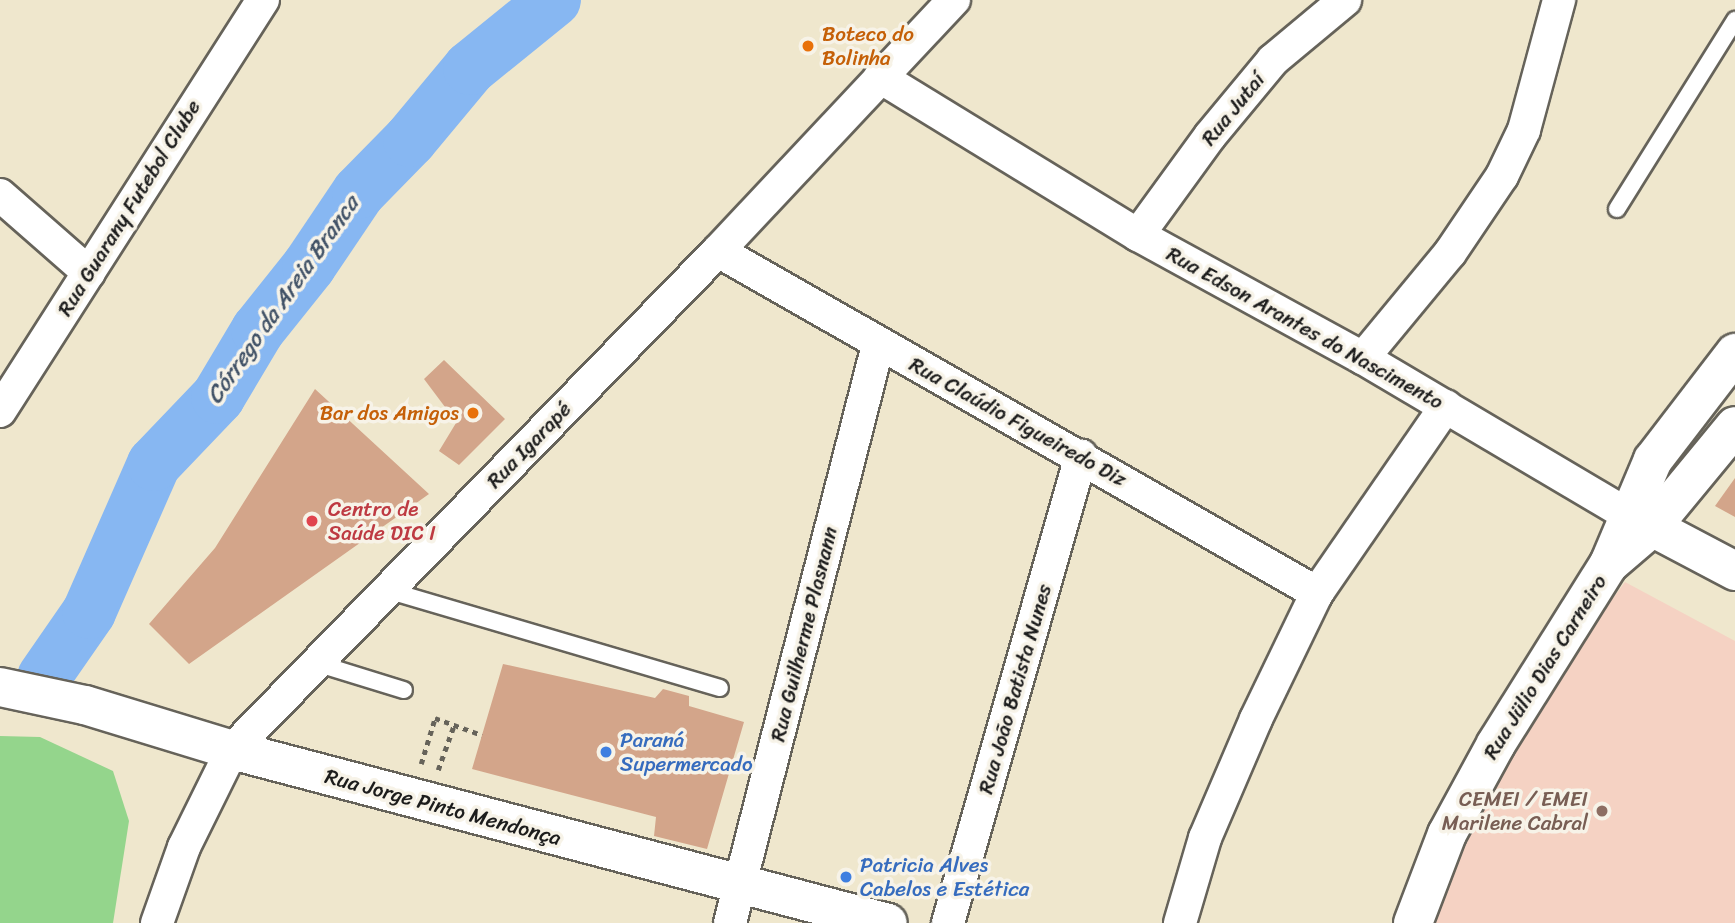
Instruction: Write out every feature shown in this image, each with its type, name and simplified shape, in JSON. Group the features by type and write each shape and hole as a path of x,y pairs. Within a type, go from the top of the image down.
{"street":[{"name":"Rua Igarapé","path":"157,923 184,847 232,751 718,251 954,0"},
{"name":"Rua Jutaí","path":"1138,235 1210,136 1273,60 1345,0"},
{"path":"1363,358 1450,253 1502,176 1524,130 1559,0"},
{"name":"Rua Guarany Futebol Clube","path":"0,411 259,1"},
{"name":"Rua Edson Arantes do Nascimento","path":"880,77 1138,235 1363,358 1639,521 1735,571"},
{"path":"0,195 89,273"},
{"name":"Rua Claúdio Figueiredo Diz","path":"718,251 878,345 1081,456 1317,593"},
{"name":"Rua Guilherme Plasnann","path":"730,923 878,345"},
{"path":"1639,521 1653,460 1735,353"},
{"path":"1180,923 1205,838 1256,719 1317,593 1446,406"},
{"path":"1639,521 1735,426"},
{"name":"Rua João Batista Nunes","path":"948,923 1081,456"},
{"name":"Rua Jülio Dias Carneiro","path":"1413,923 1447,834 1496,744 1639,521"},
{"name":"Rua Jorge Pinto Mendonça","path":"0,687 85,705 232,751 888,923"}],"lane":[{"path":"1617,209 1735,20"},
{"path":"387,590 720,688"},
{"path":"316,663 404,690"}],"path":[{"path":"454,725 436,776 419,769 435,718 482,735"}],"shaded area":[{"name":"CEMEI / EMEI Marilene Cabral","path":"1625,582 1735,641 1735,923 1423,923 1501,749"}],"green space":[{"path":"0,736 40,737 113,771 129,821 113,923 0,923"}],"building":[{"name":"Bar dos Amigos","path":"444,360 505,419 459,465 439,451 456,423 445,415 448,411 424,379"},
{"name":"Centro de Saúde DIC I","path":"315,389 429,494 189,664 149,624 215,548"},
{"path":"1735,478 1735,517 1715,506"},
{"name":"Paraná Supermercado","path":"503,664 655,698 663,689 689,696 689,706 744,722 707,849 654,836 656,817 472,769"}],"waterway":[{"name":"Córrego da Areia Branca","path":"44,677 89,612 154,464 218,397 258,330 309,266 359,192 410,140 470,68 554,0"}],"place":[{"name":"Boteco do Bolinha","path":"808,46"},
{"name":"Bar dos Amigos","path":"473,413"},
{"name":"Centro de Saúde DIC I","path":"312,521"},
{"name":"Paraná Supermercado","path":"606,752"},
{"name":"CEMEI / EMEI Marilene Cabral","path":"1602,811"},
{"name":"Patricia Alves Cabelos e Estética","path":"846,877"}]}
